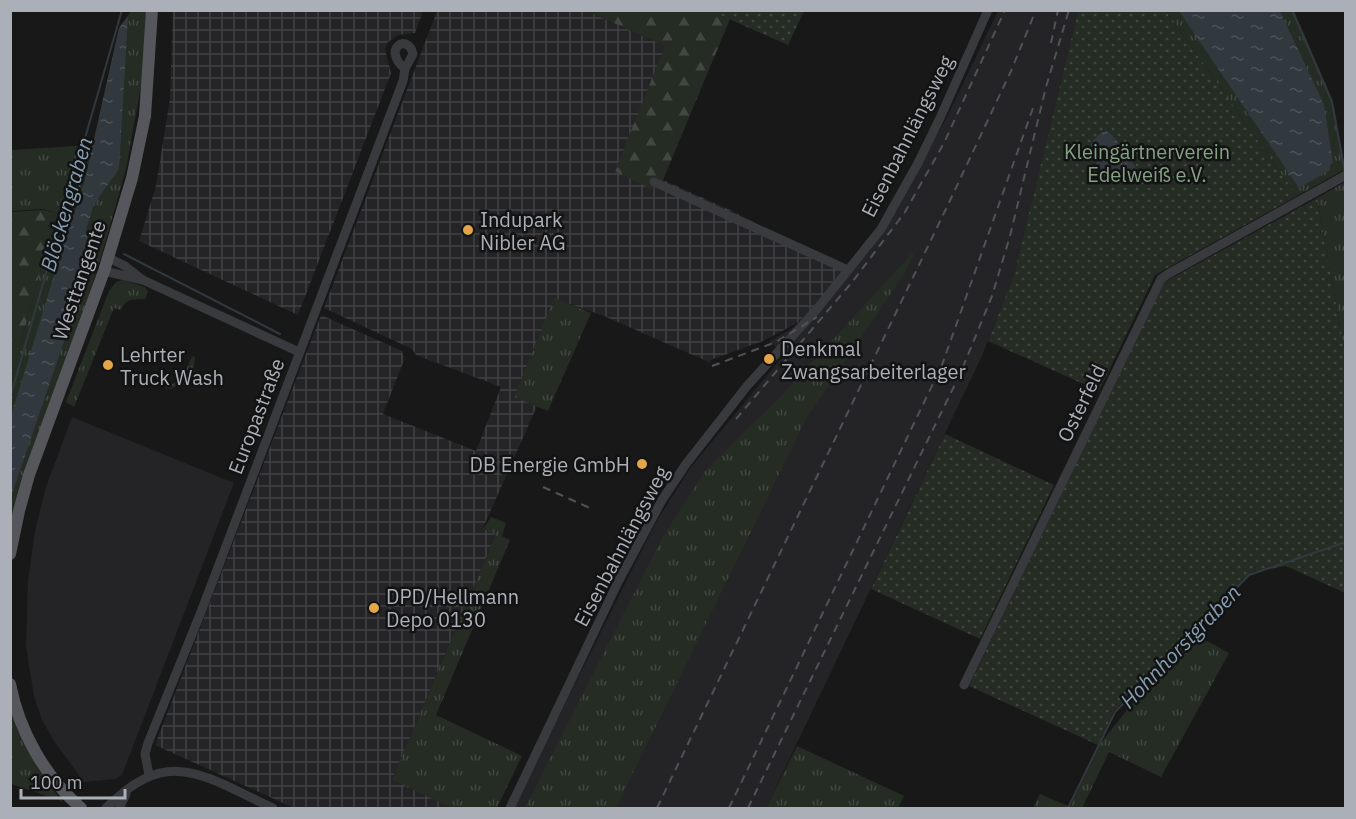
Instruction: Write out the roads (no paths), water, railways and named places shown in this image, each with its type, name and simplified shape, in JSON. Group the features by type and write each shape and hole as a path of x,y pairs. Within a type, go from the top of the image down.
{"main road":[{"name":"Westtangente","path":"10,554 28,475 109,258 132,178 145,116 152,10"},
{"path":"10,684 17,709 36,752 55,781 81,808"}],"street":[{"name":"Eisenbahnlängsweg","path":"510,808 618,582 662,500 686,464 747,386 817,309 881,229 940,118 988,10"},
{"name":"Europastraße","path":"149,775 145,754 148,743 201,612 403,81 405,69"},
{"name":"Osterfeld","path":"964,685 1161,279 1344,176"},
{"path":"654,182 848,270"},
{"path":"109,258 125,266 143,280"},
{"path":"104,271 143,280 300,352"},
{"path":"106,808 149,775 172,771 188,772 273,808"},
{"path":"118,808 127,792"}],"water":[{"path":"1179,11 1280,11 1324,105 1333,163 1330,165 1330,170 1299,188"},
{"path":"128,16 119,169 94,204 86,230 91,262 11,497 11,416 72,217 81,197 119,28"},
{"path":"1106,131 1123,148 1121,153 1128,154 1136,169 1130,177 1119,183 1105,182 1090,150 1095,139"}],"waterway":[{"name":"Blöckengraben","path":"10,398 122,10"},
{"path":"1292,10 1332,102 1345,173"},
{"path":"124,254 280,334"},
{"name":"Hohnhorstgraben","path":"1068,808 1115,712 1249,575 1346,542"}],"railway":[{"path":"736,419 853,281 905,212 944,143 1005,10"},
{"path":"657,808 945,211 1011,71 1036,10"},
{"path":"1051,43 1058,10"},
{"path":"748,808 961,372 992,296 1010,236 1046,87 1069,10"},
{"path":"729,808 942,365 1033,108"},
{"path":"712,366 776,342 817,317"},
{"path":"543,487 592,509"}],"place":[{"name":"Indupark Nibler AG","path":"468,230"},
{"name":"Denkmal Zwangsarbeiterlager","path":"769,359"},
{"name":"Lehrter Truck Wash","path":"108,365"},
{"name":"DB Energie GmbH","path":"642,464"},
{"name":"DPD/Hellmann Depo 0130","path":"374,608"}],"park label":[{"name":"Kleingärtnerverein Edelweiß e.V.","path":"1147,162"}]}
